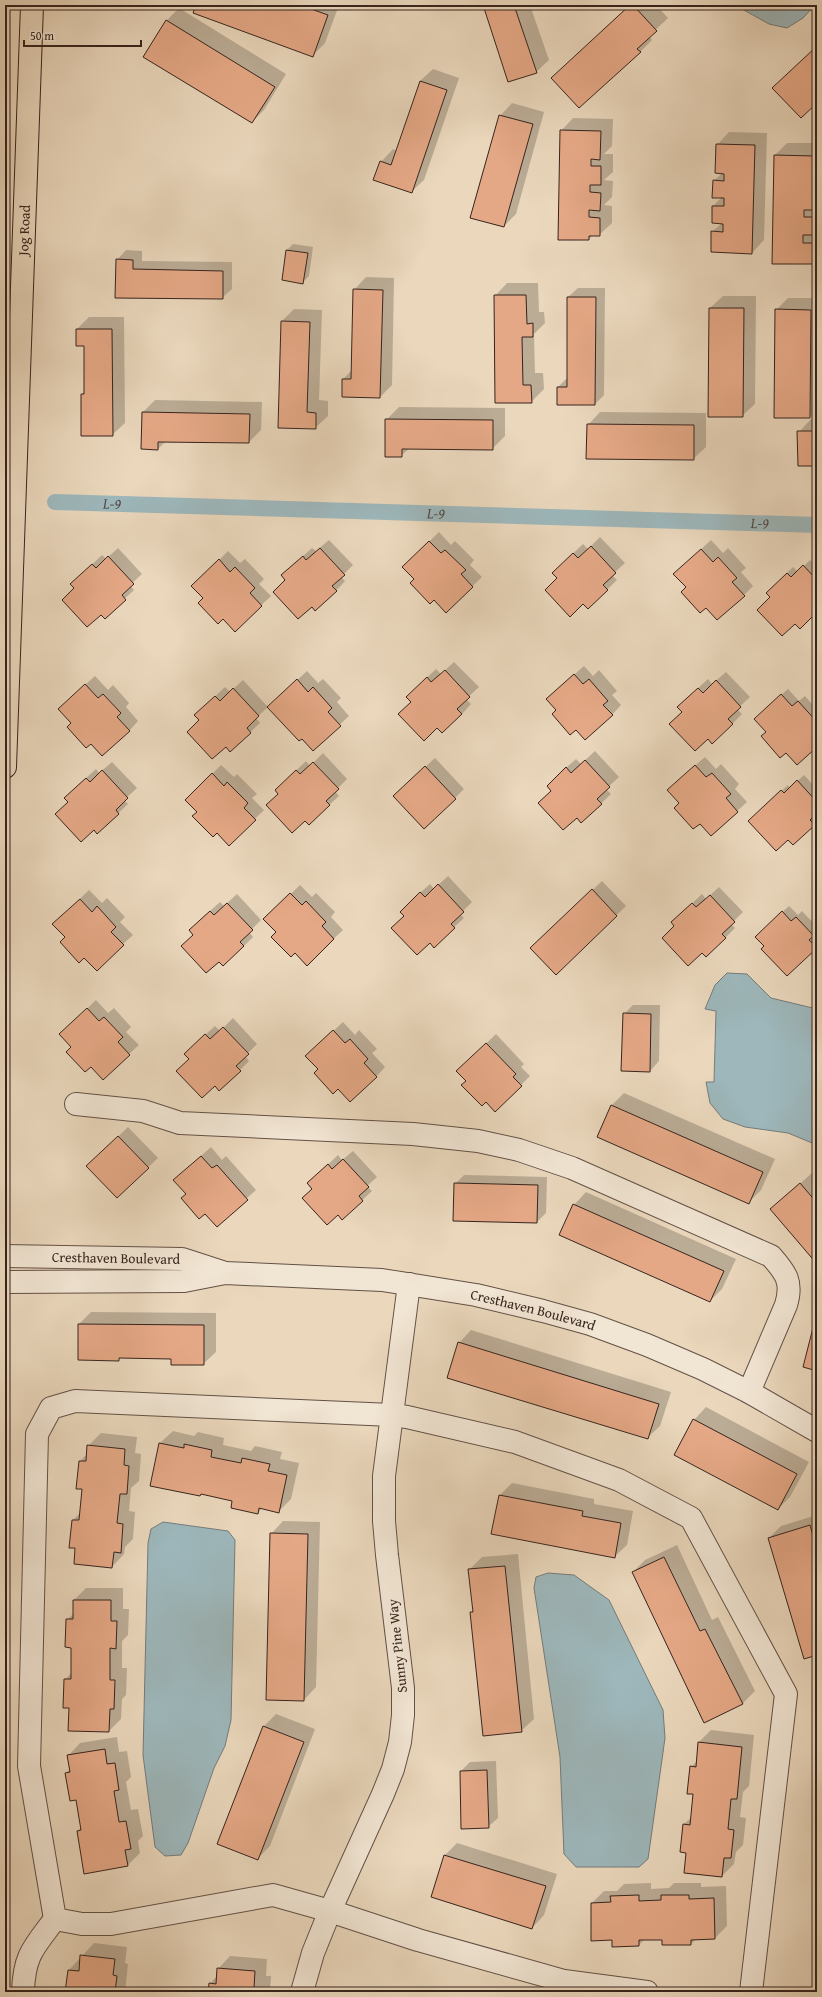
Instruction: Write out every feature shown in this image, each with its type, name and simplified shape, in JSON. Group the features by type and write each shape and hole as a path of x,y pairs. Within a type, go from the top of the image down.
{"main road":[{"name":"Jog Road","path":"5,767 32,5"}],"street":[{"path":"76,1104 143,1111 180,1123 413,1134 478,1141 519,1150 572,1168 771,1256 786,1272 790,1291 786,1305 748,1392"},
{"name":"Cresthaven Boulevard","path":"5,1256 182,1259 225,1273"},
{"name":"Cresthaven Boulevard","path":"5,1282 184,1281 225,1273 382,1280 476,1295 590,1324 652,1347 703,1369 748,1392 817,1431"},
{"name":"Sunny Pine Way","path":"302,1992 314,1953 330,1911 393,1769 400,1742 403,1715 403,1688 384,1521 384,1476 409,1284"},
{"path":"23,1992 24,1976 29,1954 56,1919 29,1766 37,1434 51,1408 75,1401 392,1415 515,1442 619,1480 691,1518 786,1694 751,1992"},
{"path":"56,1919 82,1924 110,1924 273,1895 330,1911 418,1940 564,1980 647,1992"}],"water":[{"path":"735,5 815,5 803,18 787,28 769,24"},
{"path":"727,973 747,974 771,998 817,1009 817,1145 788,1133 745,1127 723,1119 710,1103 706,1082 714,1082 716,1011 705,1009 715,985"},
{"path":"163,1522 228,1531 235,1540 231,1720 225,1746 214,1768 188,1843 181,1855 165,1856 155,1847 143,1755 148,1543 151,1529"},
{"path":"548,1573 574,1575 609,1600 663,1710 665,1738 648,1859 639,1867 576,1867 564,1854 560,1757 534,1588 536,1577"}],"building":[{"path":"196,5 300,5 328,15 313,57 193,13"},
{"path":"483,5 514,5 537,73 508,82"},
{"path":"630,5 633,5 657,31 637,49 641,52 579,108 551,78"},
{"path":"166,20 275,87 252,123 143,57"},
{"path":"817,46 817,103 801,118 772,88"},
{"path":"420,81 447,90 412,193 373,180 380,161 391,165"},
{"path":"499,115 533,124 504,227 470,218"},
{"path":"560,130 601,131 600,160 591,159 591,166 601,166 601,185 590,185 590,192 601,193 600,211 589,210 589,217 600,218 600,236 589,236 589,240 558,240"},
{"path":"716,144 755,145 752,254 711,252 711,231 723,232 723,224 712,223 712,206 724,206 724,198 712,198 713,180 724,181 724,174 715,173"},
{"path":"774,155 815,156 815,210 804,210 804,217 815,217 815,235 803,235 803,243 814,243 814,264 772,264"},
{"path":"286,250 308,253 303,284 282,280"},
{"path":"116,259 133,260 133,269 223,271 223,299 115,298"},
{"path":"353,289 383,290 380,398 342,397 342,379 351,379"},
{"path":"494,295 526,295 527,324 533,323 533,337 522,337 523,385 531,385 532,403 495,403"},
{"path":"567,297 596,297 595,405 557,405 557,387 567,387"},
{"path":"709,308 744,308 743,417 708,417"},
{"path":"775,309 811,310 810,418 774,418"},
{"path":"281,321 310,322 307,412 316,413 316,429 278,428"},
{"path":"76,329 112,329 113,436 81,436 81,394 84,394 84,346 76,346"},
{"path":"142,412 250,414 249,443 158,442 158,450 141,449"},
{"path":"385,419 493,420 493,450 402,449 402,457 385,457"},
{"path":"587,424 694,425 694,460 586,459"},
{"path":"797,431 817,431 817,466 798,466"},
{"path":"429,541 441,553 445,550 466,570 461,574 473,587 446,613 434,600 430,604 410,583 414,579 402,567"},
{"path":"591,546 616,573 603,585 608,590 588,609 583,604 570,617 545,590 557,578 552,573 573,553 578,558"},
{"path":"320,548 345,575 332,586 337,591 315,611 312,607 298,619 273,592 285,580 281,575 303,556 306,560"},
{"path":"701,549 713,562 718,557 737,578 732,582 745,596 717,620 706,608 700,613 681,592 686,587 673,574"},
{"path":"108,556 134,584 122,595 126,600 105,619 101,615 87,627 62,600 74,588 70,584 92,564 96,568"},
{"path":"219,559 230,572 235,567 255,588 250,593 262,606 235,632 223,619 218,624 198,603 203,598 191,586"},
{"path":"803,565 817,580 817,612 800,629 795,624 782,636 757,610 770,597 766,593 787,573 791,577"},
{"path":"445,670 470,697 457,709 462,714 442,733 437,728 424,741 398,714 411,702 406,697 427,677 431,682"},
{"path":"574,674 583,684 589,679 608,701 603,705 613,715 585,740 576,730 570,735 552,714 556,710 546,699"},
{"path":"297,679 308,692 313,687 332,708 328,712 341,726 313,751 302,739 299,741 267,707"},
{"path":"716,680 741,707 728,719 733,724 712,744 708,739 695,751 669,724 682,712 677,707 698,688 703,693"},
{"path":"85,684 98,698 103,694 121,713 117,717 130,731 102,756 91,744 86,748 67,727 71,723 58,709"},
{"path":"233,688 259,716 247,728 251,733 230,752 226,747 212,759 187,732 199,720 194,715 215,696 220,701"},
{"path":"781,694 792,706 798,701 817,722 812,727 817,732 817,747 797,765 786,753 780,758 761,736 766,732 754,719"},
{"path":"585,760 610,787 597,799 602,804 581,823 577,818 563,830 538,803 551,791 547,786 566,767 571,773"},
{"path":"313,762 339,789 326,801 330,805 309,825 305,821 292,833 266,805 278,794 275,790 296,770 300,774"},
{"path":"695,765 706,777 712,773 731,794 726,798 738,812 711,836 700,824 693,829 674,808 679,803 667,790"},
{"path":"425,766 456,799 424,829 393,796"},
{"path":"102,770 128,798 116,810 119,814 97,834 94,830 81,842 55,814 68,802 64,798 86,778 90,782"},
{"path":"212,773 224,786 227,782 248,803 244,808 256,820 229,846 217,833 213,837 192,816 197,812 185,800"},
{"path":"797,780 817,802 817,813 810,820 815,825 793,845 788,840 776,851 748,821 781,790 784,793"},
{"path":"438,884 464,912 451,924 455,928 434,948 430,943 417,955 391,928 404,916 400,912 420,892 425,897"},
{"path":"592,889 617,916 556,975 530,948"},
{"path":"290,893 302,905 306,901 326,922 322,926 334,939 307,966 295,953 291,957 271,937 276,932 263,919"},
{"path":"710,895 735,922 722,934 726,938 706,957 702,953 688,966 662,938 674,926 671,922 692,903 696,907"},
{"path":"80,899 92,912 97,906 116,927 111,932 124,945 97,971 84,958 79,963 60,942 65,937 52,924"},
{"path":"227,903 253,930 240,942 244,946 223,966 219,962 206,973 181,946 193,935 189,930 210,911 214,915"},
{"path":"782,911 791,921 796,917 814,936 809,940 817,948 787,976 761,949 764,946 755,937"},
{"path":"87,1008 99,1021 104,1017 123,1037 118,1042 130,1055 103,1080 91,1067 85,1072 66,1052 71,1047 59,1034"},
{"path":"623,1013 651,1014 650,1072 621,1071"},
{"path":"223,1027 249,1054 236,1066 241,1071 219,1091 215,1086 202,1098 176,1071 189,1059 184,1054 205,1034 210,1039"},
{"path":"333,1030 345,1043 350,1039 368,1059 364,1063 377,1077 350,1102 338,1089 333,1094 314,1073 318,1069 305,1056"},
{"path":"486,1043 516,1074 513,1077 522,1086 495,1112 486,1102 482,1106 461,1085 466,1081 456,1071"},
{"path":"611,1105 763,1172 749,1204 597,1137"},
{"path":"118,1136 149,1168 117,1198 86,1166"},
{"path":"201,1156 212,1168 217,1165 248,1200 217,1227 205,1214 199,1219 181,1198 186,1194 173,1180"},
{"path":"343,1159 369,1187 359,1196 363,1201 342,1220 338,1215 327,1225 302,1198 312,1189 307,1183 328,1164 332,1169"},
{"path":"454,1183 538,1185 537,1223 453,1221"},
{"path":"800,1183 817,1203 817,1264 770,1209"},
{"path":"573,1204 724,1271 710,1302 559,1235"},
{"path":"817,1312 817,1371 803,1367"},
{"path":"78,1324 204,1325 204,1365 171,1365 171,1359 119,1358 119,1361 78,1360"},
{"path":"458,1342 659,1404 648,1439 447,1378"},
{"path":"693,1419 797,1474 778,1510 674,1455"},
{"path":"159,1443 184,1448 184,1444 212,1450 211,1457 241,1463 242,1458 270,1464 268,1471 287,1475 279,1513 259,1508 258,1514 231,1508 232,1501 201,1494 200,1496 150,1486"},
{"path":"87,1445 125,1449 124,1465 129,1466 127,1494 120,1494 117,1523 123,1524 121,1553 114,1552 112,1568 74,1564 75,1548 69,1548 72,1520 79,1520 82,1489 76,1489 79,1461 86,1461"},
{"path":"499,1495 583,1511 582,1516 621,1523 615,1558 491,1534"},
{"path":"810,1525 817,1550 817,1655 804,1659 768,1538"},
{"path":"270,1533 308,1534 304,1701 266,1700"},
{"path":"664,1557 700,1631 705,1629 743,1704 704,1723 632,1572"},
{"path":"505,1566 522,1732 483,1736 470,1612 473,1612 468,1569"},
{"path":"73,1600 111,1600 111,1621 117,1621 116,1649 110,1648 110,1680 115,1680 114,1709 110,1709 109,1732 68,1731 69,1708 63,1708 64,1679 71,1679 71,1648 65,1647 66,1619 73,1619"},
{"path":"263,1726 304,1742 258,1860 217,1844"},
{"path":"698,1742 742,1747 737,1799 731,1799 728,1829 734,1830 731,1858 724,1858 722,1877 684,1873 686,1853 680,1852 683,1824 690,1825 693,1794 687,1794 690,1766 696,1767"},
{"path":"105,1749 107,1764 115,1763 119,1790 114,1791 119,1822 126,1821 131,1849 125,1850 128,1866 84,1874 77,1831 81,1830 76,1800 70,1801 65,1773 70,1772 67,1755"},
{"path":"487,1770 489,1828 461,1829 460,1771"},
{"path":"444,1855 546,1886 532,1929 431,1897"},
{"path":"639,1895 639,1901 661,1900 661,1895 689,1895 689,1899 714,1898 715,1939 691,1940 691,1945 662,1945 662,1940 639,1940 639,1946 612,1947 612,1940 591,1941 591,1903 611,1902 610,1896"},
{"path":"80,1955 115,1959 113,1975 117,1976 115,1992 65,1992 68,1970 79,1971"},
{"path":"217,1968 255,1971 254,1988 260,1988 259,1992 208,1992 209,1983 216,1984"}],"waterway":[{"name":"L-9","path":"55,502 817,525"}]}
